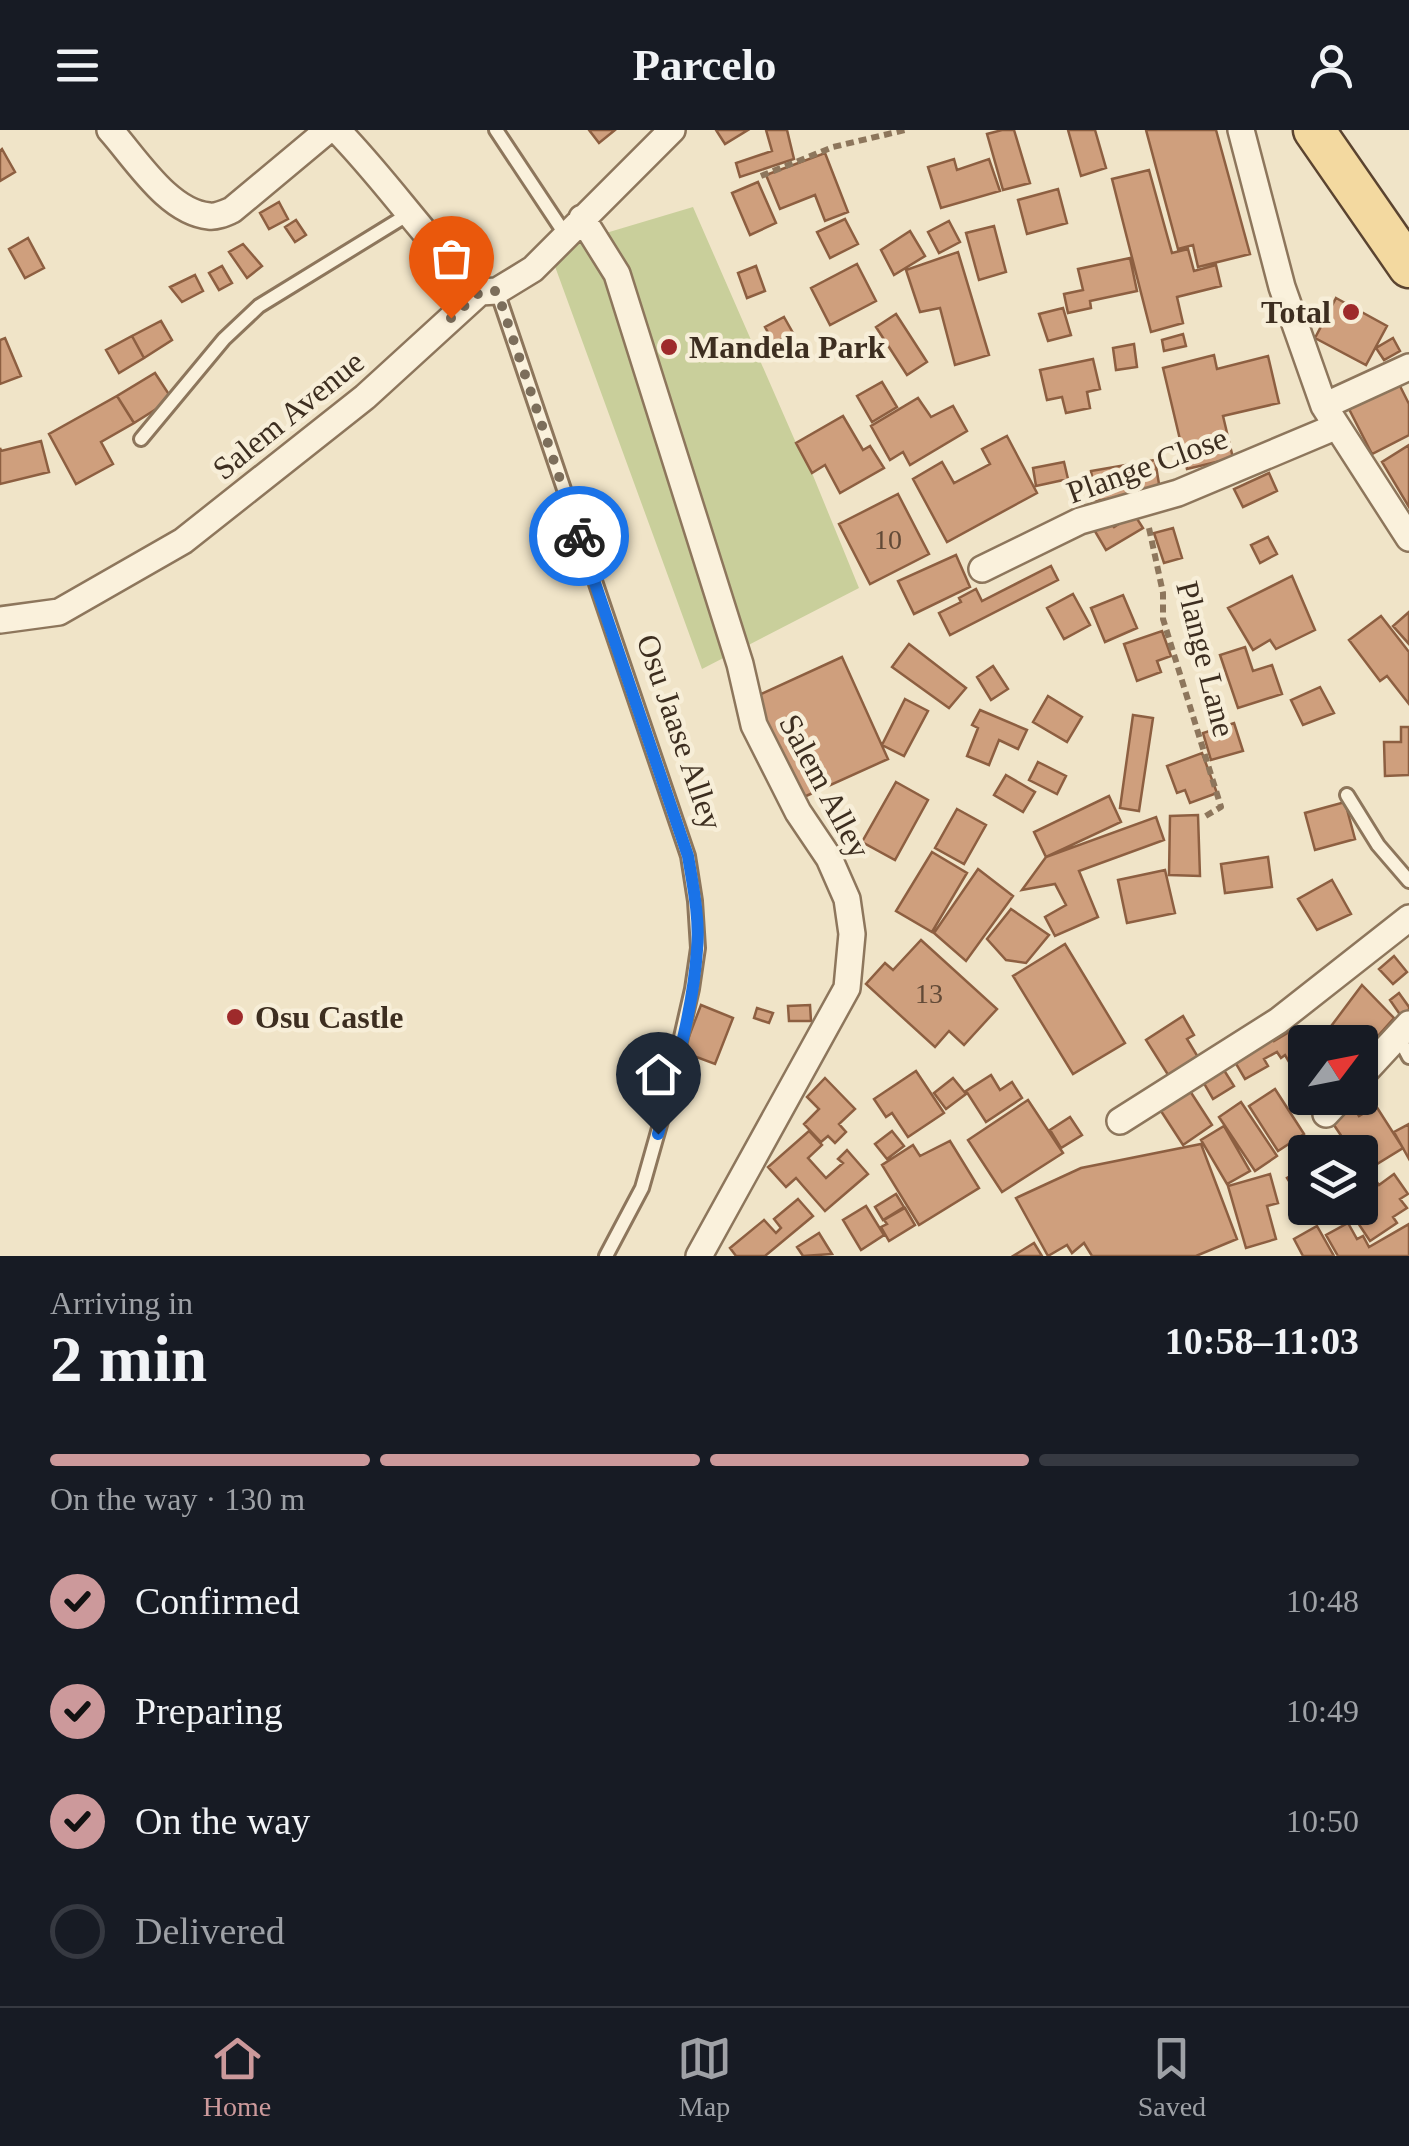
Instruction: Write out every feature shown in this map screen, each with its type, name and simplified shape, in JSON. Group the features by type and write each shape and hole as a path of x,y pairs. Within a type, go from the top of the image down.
{"main road":[{"path":"1314,130 1409,267"}],"street":[{"path":"110,130 172,199 212,217 232,210 328,130"},
{"name":"Osu Jaase Alley","path":"337,130 369,163 407,215 488,292"},
{"name":"Salem Avenue","path":"0,620 59,612 183,541 365,398 488,292 533,270 672,130"},
{"path":"1241,130 1282,287 1330,416 1409,538"},
{"name":"Salem Alley","path":"574,226 616,274 740,664 754,725 798,812 830,858 846,900 852,934 847,988 699,1256"},
{"name":"Plange Close","path":"982,570 1080,521 1178,493 1330,416 1409,367"},
{"path":"1120,1121 1278,1021 1409,918"},
{"path":"1378,1062 1405,1039"}],"lane":[{"path":"496,130 574,226"},
{"path":"141,439 224,339 259,306 407,215"},
{"name":"Osu Jaase Alley","path":"488,292 688,856 695,901 698,948 665,1107 642,1188 606,1256"},
{"path":"1347,794 1378,845 1409,882"}],"path":[{"path":"761,176 833,147 904,130"},
{"name":"Plange Lane","path":"1143,503 1163,593 1164,619 1222,807 1204,817"}],"green space":[{"name":"Mandela Park","path":"693,207 859,588 702,669 549,250"}],"building":[{"path":"589,130 615,130 599,143"},
{"path":"716,130 748,130 725,144"},
{"path":"766,130 787,130 794,159 740,177 736,163 772,151"},
{"path":"1014,130 1030,183 1003,190 987,134"},
{"path":"1068,130 1095,130 1106,168 1081,176"},
{"path":"1146,130 1216,130 1250,254 1198,267 1193,245 1178,249"},
{"path":"0,151 15,172 0,181"},
{"path":"825,153 848,212 825,221 815,195 780,209 766,175"},
{"path":"954,159 957,170 989,159 1000,191 941,208 928,167"},
{"path":"1149,170 1172,253 1188,249 1194,271 1216,265 1221,286 1177,297 1183,323 1151,332 1112,179"},
{"path":"758,182 776,223 750,235 732,193"},
{"path":"1058,189 1067,223 1027,234 1018,200"},
{"path":"279,202 288,219 269,229 260,213"},
{"path":"845,219 858,244 830,258 817,232"},
{"path":"296,220 306,235 295,242 285,227"},
{"path":"949,221 960,242 939,253 928,232"},
{"path":"994,226 1006,272 979,280 966,233"},
{"path":"910,231 925,256 894,275 881,250"},
{"path":"28,238 44,268 25,278 9,249"},
{"path":"243,244 262,266 247,278 229,252"},
{"path":"958,252 989,355 955,365 940,308 920,312 906,270"},
{"path":"1130,258 1137,291 1090,301 1091,308 1068,313 1064,294 1083,290 1078,269"},
{"path":"857,264 876,301 830,325 811,288"},
{"path":"222,266 232,283 219,290 209,273"},
{"path":"756,266 765,291 747,298 738,273"},
{"path":"195,275 203,291 182,302 170,287"},
{"path":"1336,298 1387,326 1366,365 1315,338"},
{"path":"1063,308 1071,335 1048,341 1039,314"},
{"path":"896,314 927,362 907,375 876,327"},
{"path":"784,317 793,333 774,343 765,327"},
{"path":"161,321 172,340 144,358 132,336"},
{"path":"1183,334 1186,346 1164,351 1162,340"},
{"path":"132,336 144,358 119,373 106,350"},
{"path":"5,338 21,376 0,384 0,340"},
{"path":"1393,338 1400,351 1384,360 1376,348"},
{"path":"1134,344 1137,367 1116,370 1113,348"},
{"path":"1214,355 1217,369 1268,356 1279,403 1223,416 1233,458 1187,469 1163,368"},
{"path":"1093,359 1100,389 1087,392 1090,408 1066,413 1062,397 1047,400 1040,370"},
{"path":"155,373 172,399 134,423 117,396"},
{"path":"882,382 897,407 872,422 857,396"},
{"path":"1399,384 1409,404 1409,435 1372,454 1349,409"},
{"path":"117,396 134,423 101,442 113,464 76,484 49,434"},
{"path":"918,398 931,417 953,406 967,431 910,465 903,452 890,460 871,426"},
{"path":"843,416 863,450 870,446 884,468 840,493 825,465 812,473 796,443"},
{"path":"1007,436 1037,493 947,542 913,479 942,462 954,483 990,464 982,449"},
{"path":"41,441 49,472 0,484 0,448 1,451"},
{"path":"1409,445 1409,507 1382,462"},
{"path":"1155,460 1160,490 1096,501 1091,471"},
{"path":"1064,462 1068,479 1036,486 1033,468"},
{"path":"1269,473 1277,491 1243,507 1234,489"},
{"path":"898,494 929,554 870,584 839,524"},
{"path":"1134,514 1143,528 1106,550 1093,528 1107,519 1114,527"},
{"path":"1173,528 1182,558 1164,563 1154,533"},
{"path":"1268,537 1277,554 1260,563 1251,545"},
{"path":"956,555 970,587 914,614 898,581"},
{"path":"1051,566 1058,580 950,635 939,613 961,602 959,598 976,589 982,601"},
{"path":"1292,576 1315,630 1276,649 1270,640 1253,650 1228,608"},
{"path":"1073,594 1090,625 1064,639 1047,608"},
{"path":"1123,595 1137,628 1105,642 1091,608"},
{"path":"1409,612 1409,644 1393,626"},
{"path":"1381,616 1409,652 1409,704 1387,676 1380,681 1349,640"},
{"path":"1162,631 1171,656 1157,661 1161,672 1137,681 1124,644"},
{"path":"909,644 966,688 949,708 892,667"},
{"path":"1245,647 1253,671 1272,665 1282,694 1238,708 1220,655"},
{"path":"842,657 888,759 795,801 750,699"},
{"path":"993,666 1008,689 991,700 977,677"},
{"path":"1320,687 1334,713 1303,725 1291,700"},
{"path":"1048,696 1082,717 1067,742 1033,722"},
{"path":"905,699 928,711 904,756 882,745"},
{"path":"980,710 1027,730 1018,749 999,740 989,765 967,756 978,728 972,725"},
{"path":"1133,715 1153,718 1139,811 1120,808"},
{"path":"1234,723 1243,751 1211,760 1203,733"},
{"path":"1401,727 1409,727 1409,775 1385,776 1384,742 1401,742"},
{"path":"1202,753 1217,793 1190,803 1185,790 1177,793 1167,766"},
{"path":"1038,762 1066,776 1057,794 1029,780"},
{"path":"1006,775 1035,792 1023,812 994,795"},
{"path":"896,782 928,800 895,860 862,842"},
{"path":"1109,796 1121,822 1046,857 1034,832"},
{"path":"1345,802 1355,839 1315,850 1305,813"},
{"path":"957,809 986,825 964,864 935,848"},
{"path":"1198,815 1200,876 1169,875 1170,816"},
{"path":"1156,817 1164,840 1079,871 1098,917 1055,936 1045,917 1066,905 1055,884 1022,890 1046,857"},
{"path":"932,852 967,873 932,932 896,911"},
{"path":"1268,857 1272,887 1225,893 1221,864"},
{"path":"978,869 1013,896 966,961 934,933"},
{"path":"1165,870 1175,913 1127,923 1118,880"},
{"path":"1332,880 1351,914 1317,930 1298,899"},
{"path":"1011,909 1049,935 1026,963 1006,960 987,939"},
{"path":"921,940 997,1009 964,1045 949,1031 935,1047 866,984 885,963 893,970"},
{"path":"1065,944 1125,1043 1073,1074 1013,976"},
{"path":"1394,956 1407,972 1393,984 1379,969"},
{"path":"1362,985 1394,1018 1378,1036 1378,1025 1332,1025"},
{"path":"1399,993 1409,1007 1409,1014 1403,1019 1390,1000"},
{"path":"701,1005 733,1018 715,1064 683,1052"},
{"path":"810,1005 811,1021 789,1021 788,1006"},
{"path":"757,1008 773,1013 769,1023 754,1018"},
{"path":"1183,1016 1194,1035 1187,1039 1201,1062 1172,1081 1146,1040"},
{"path":"1288,1033 1288,1060 1277,1052 1264,1059 1268,1066 1245,1079 1232,1057 1270,1034 1274,1041"},
{"path":"1222,1067 1234,1086 1213,1099 1202,1080"},
{"path":"916,1071 944,1113 908,1137 892,1113 886,1117 874,1099"},
{"path":"991,1075 1000,1090 1012,1082 1022,1098 986,1122 966,1091"},
{"path":"825,1078 855,1109 839,1124 846,1132 835,1143 828,1136 821,1142 804,1124 819,1109 807,1097"},
{"path":"953,1078 966,1094 946,1109 934,1093"},
{"path":"1275,1089 1288,1115 1304,1134 1288,1135 1288,1144 1278,1151 1249,1106"},
{"path":"1190,1091 1212,1125 1183,1145 1161,1111"},
{"path":"1028,1100 1063,1153 1002,1192 968,1140"},
{"path":"1241,1102 1277,1156 1255,1171 1219,1117"},
{"path":"1378,1109 1403,1148 1378,1163 1378,1135 1341,1135 1332,1122 1343,1115 1378,1115"},
{"path":"1070,1117 1082,1135 1061,1148 1050,1130"},
{"path":"1409,1124 1409,1159 1394,1132"},
{"path":"1224,1126 1250,1171 1227,1184 1201,1140"},
{"path":"809,1131 822,1145 808,1158 826,1178 843,1163 838,1159 847,1150 868,1174 825,1211 796,1178 786,1187 768,1167"},
{"path":"892,1131 904,1146 887,1159 875,1144"},
{"path":"950,1141 979,1188 919,1225 882,1165 913,1145 920,1156"},
{"path":"1201,1144 1237,1239 1196,1256 1092,1256 1084,1243 1072,1253 1067,1245 1048,1256 1016,1198 1081,1168"},
{"path":"1270,1174 1278,1203 1267,1206 1276,1239 1246,1248 1228,1186"},
{"path":"1394,1174 1408,1194 1400,1199 1407,1208 1393,1217 1397,1223 1370,1241 1359,1225 1378,1225 1379,1185"},
{"path":"896,1194 904,1207 883,1220 875,1207"},
{"path":"798,1199 813,1216 765,1256 736,1256 730,1248 764,1220 776,1233 781,1228 774,1219"},
{"path":"866,1206 884,1235 861,1250 843,1220"},
{"path":"905,1208 915,1225 889,1241 881,1227 887,1224 884,1220"},
{"path":"1409,1224 1409,1256 1338,1256 1326,1235 1349,1225 1357,1239 1363,1236 1369,1247"},
{"path":"1317,1226 1334,1256 1303,1256 1294,1239"},
{"path":"819,1233 832,1254 803,1256 797,1247"},
{"path":"1034,1243 1042,1256 1013,1256"}],"way so far":[{"path":"451,318 480,292 497,291 579,536"}],"place":[{"name":"Total","path":"1351,312"},
{"name":"Mandela Park","path":"669,347"},
{"name":"Osu Castle","path":"235,1017"}],"route":[{"path":"579,536 688,856 695,901 698,948 692,990 658,1134"}]}
